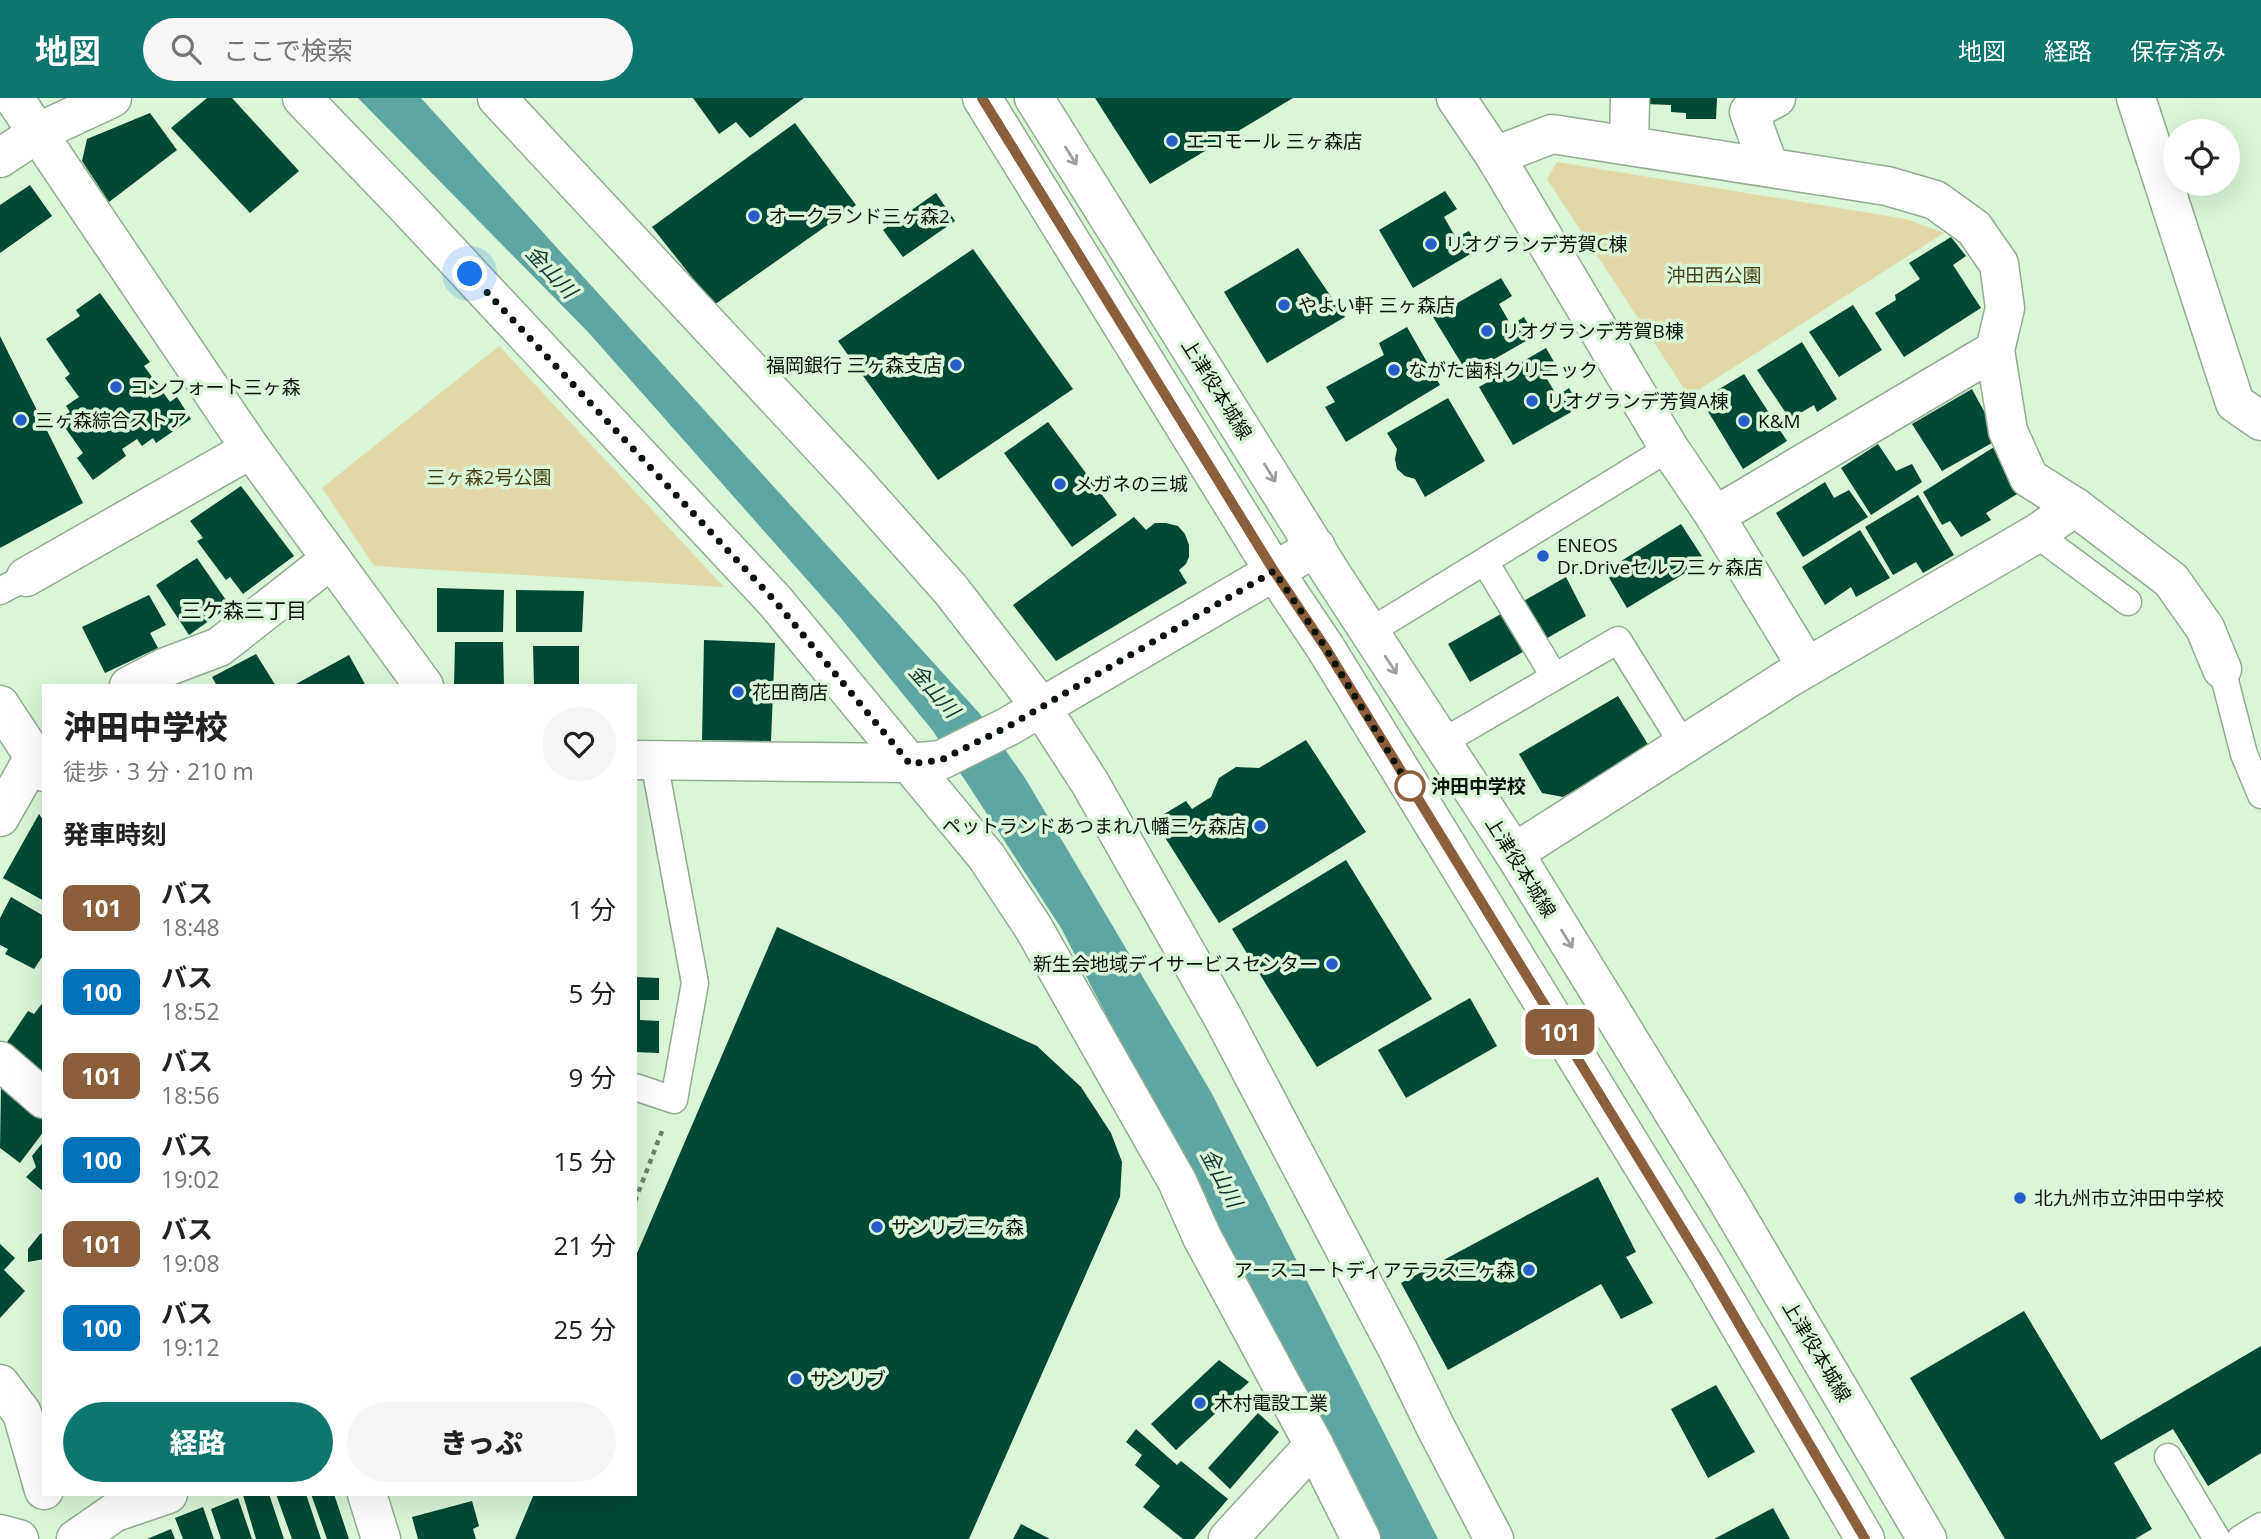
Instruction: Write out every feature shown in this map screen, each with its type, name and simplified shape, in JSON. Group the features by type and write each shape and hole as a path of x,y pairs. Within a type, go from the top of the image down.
{"street":[{"path":"14,98 251,449 423,684"},
{"path":"0,158 39,132 112,98"},
{"path":"302,98 925,762 1033,927 1177,1181 1202,1237 1362,1539"},
{"path":"497,98 854,481 951,590 1041,707 1090,783 1221,1014 1393,1340 1494,1539"},
{"path":"982,98 1274,571 1325,647 1706,1268 1865,1539"},
{"name":"上津役本城線","path":"1034,98 1369,632 1514,853 1725,1196 1927,1539"},
{"path":"1456,98 1495,156 1669,448 1715,516 1807,667"},
{"path":"1629,144 1630,98"},
{"path":"1769,167 1749,112 1776,98"},
{"path":"2136,98 2235,403 2261,421"},
{"path":"1495,156 1552,134 1887,186 1935,200 1974,228 1999,264 2005,308 1995,350 2008,432 2029,478 2075,507 2171,580 2205,628 2222,669"},
{"path":"1715,516 1995,350"},
{"path":"13,584 251,449"},
{"path":"1514,853 1807,667 2036,534 2075,507"},
{"path":"645,761 925,762 1009,726 1316,547"},
{"path":"133,684 166,667 219,647 330,560"},
{"path":"0,705 39,764 0,817"},
{"path":"0,1061 42,1097"},
{"path":"0,1384 22,1413 42,1485"},
{"path":"1228,1539 1314,1445"},
{"path":"45,1496 58,1539"},
{"path":"76,1539 115,1512 162,1496"},
{"path":"368,1496 381,1539"},
{"path":"0,1534 19,1539"}],"lane":[{"path":"1369,632 1669,448"},
{"path":"2036,534 2128,602"},
{"path":"1485,562 1554,676"},
{"path":"1441,743 1618,639 1684,746"},
{"path":"2222,669 2244,754 2261,795"},
{"path":"637,1088 674,1100 695,983 645,761"},
{"path":"2168,1457 2217,1539"},
{"path":"2240,1539 2261,1526"}],"path":[{"path":"637,1195 674,1100"}],"green space":[{"name":"沖田西公園","path":"1557,162 1906,219 1944,233 1689,396 1547,179"},
{"name":"三ヶ森2号公園","path":"499,346 724,587 374,566 322,488"}],"water":[{"name":"金山川","path":"358,98 421,98 980,714 1025,778 1211,1092 1438,1539 1378,1539 1061,928 933,731 840,617 589,333"}],"building":[{"path":"207,98 232,98 299,171 250,213 171,128"},
{"path":"693,98 804,98 750,138 736,122 719,134"},
{"name":"エコモール 三ヶ森店","path":"1095,98 1293,98 1150,184"},
{"path":"1647,98 1717,98 1716,119 1686,119 1686,113 1671,112 1671,105 1646,104"},
{"path":"150,113 177,150 109,202 82,161 87,139"},
{"name":"オークランド三ヶ森2","path":"795,123 856,205 714,305 652,227"},
{"path":"30,185 52,216 0,253 0,205"},
{"name":"リオグランデ芳賀C棟","path":"1445,191 1457,209 1444,217 1456,238 1469,231 1479,249 1413,288 1379,230"},
{"path":"936,193 955,221 903,257 883,230"},
{"path":"1951,237 1966,256 1953,265 1981,308 1904,357 1875,313 1896,300 1895,295 1920,279 1909,263"},
{"name":"やよい軒 三ヶ森店","path":"1298,248 1345,317 1267,363 1224,292"},
{"name":"福岡銀行 三ヶ森支店","path":"973,249 1073,389 938,480 838,341"},
{"name":"リオグランデ芳賀B棟","path":"1501,278 1512,296 1499,304 1511,325 1524,317 1535,336 1468,374 1433,317"},
{"name":"コンフォート三ヶ森","path":"100,293 150,362 144,366 170,402 177,397 191,419 156,443 153,438 142,446 137,439 122,449 126,456 93,480 77,458 83,453 59,419 70,412 66,406 79,397 65,378 70,374 46,339 80,316 76,310"},
{"path":"1853,305 1882,350 1839,377 1809,332"},
{"name":"ながた歯科クリニック","path":"1407,327 1440,385 1346,442 1325,407 1335,402 1326,387 1384,355 1379,343"},
{"name":"三ヶ森綜合ストア","path":"0,336 83,503 0,548"},
{"path":"1802,342 1837,399 1817,412 1814,405 1790,419 1757,370"},
{"name":"リオグランデ芳賀A棟","path":"1546,348 1557,367 1544,374 1557,396 1569,388 1580,407 1513,445 1479,387"},
{"name":"K&M","path":"1744,374 1787,441 1743,469 1701,400"},
{"path":"1972,389 1999,439 1942,471 1912,424"},
{"path":"1448,398 1485,461 1425,497 1415,479 1405,476 1397,469 1397,449 1387,433"},
{"name":"メガネの三城","path":"1048,422 1117,515 1072,547 1004,453"},
{"path":"1878,444 1896,471 1912,464 1922,482 1871,515 1841,468"},
{"path":"1994,447 2022,491 1986,513 1991,520 1961,537 1950,521 1942,525 1923,492"},
{"path":"1825,482 1834,498 1849,490 1868,517 1803,557 1776,513"},
{"path":"241,486 294,556 243,594 230,577 226,580 197,541 203,538 190,521"},
{"path":"1918,495 1954,555 1923,573 1916,562 1893,575 1865,527"},
{"path":"1134,517 1146,530 1155,523 1166,523 1178,526 1185,534 1189,557 1179,570 1187,583 1056,661 1013,605"},
{"path":"1681,524 1705,561 1627,608 1605,571"},
{"path":"1860,530 1890,578 1856,597 1851,587 1825,605 1802,567"},
{"path":"197,558 230,606 189,635 156,585"},
{"path":"1566,577 1586,616 1470,682 1448,644"},
{"path":"437,588 504,590 503,632 437,632"},
{"path":"516,590 584,591 582,632 516,632"},
{"path":"149,595 166,625 150,633 158,648 105,673 82,627"},
{"name":"花田商店","path":"704,640 775,643 771,741 702,740"},
{"path":"455,642 503,642 504,684 454,684"},
{"path":"533,646 579,646 579,684 534,684"},
{"path":"256,654 275,684 216,684 212,677"},
{"path":"349,655 365,684 296,684"},
{"path":"1618,696 1649,746 1563,797 1542,793 1519,754"},
{"name":"ペットランドあつまれ八幡三ヶ森店","path":"1306,740 1366,832 1219,923 1154,820 1186,801 1192,809 1211,797 1219,778 1236,767 1259,768"},
{"path":"39,814 42,818 42,900 3,878"},
{"name":"新生会地域デイサービスセンター","path":"1346,860 1432,999 1317,1067 1232,929"},
{"path":"11,897 42,915 42,957 34,969 5,954 8,949 0,945 0,918"},
{"name":"サンリブ三ヶ森","path":"777,927 1037,1046 1081,1087 1111,1133 1122,1162 1120,1197 969,1539 515,1539 533,1496 637,1496 637,1253"},
{"path":"637,977 659,978 659,1000 640,1000 640,1020 659,1021 659,1053 637,1052"},
{"path":"1470,998 1497,1046 1406,1098 1378,1050"},
{"path":"42,1004 42,1080 1,1051 28,1011 34,1014"},
{"path":"1,1086 42,1117 42,1134 20,1163 0,1148"},
{"path":"42,1144 42,1190 26,1177 36,1167 32,1156"},
{"name":"アースコートディアテラス三ヶ森","path":"1598,1177 1636,1252 1626,1257 1653,1303 1621,1319 1601,1284 1448,1370 1401,1283"},
{"path":"40,1234 42,1259 28,1262 28,1249"},
{"path":"0,1244 15,1258 4,1270 25,1291 0,1318"},
{"path":"2024,1311 2101,1440 2261,1346 2261,1453 2208,1486 2173,1429 2114,1463 2152,1529 2135,1539 2005,1539 1910,1378"},
{"name":"木村電設工業","path":"1219,1360 1249,1382 1176,1450 1151,1424"},
{"path":"1716,1385 1755,1452 1708,1478 1671,1409"},
{"name":"木村電設工業","path":"1258,1413 1279,1432 1230,1489 1208,1468"},
{"path":"1136,1429 1177,1465 1181,1461 1228,1499 1194,1539 1183,1539 1143,1507 1160,1486 1135,1465 1142,1455 1126,1442"},
{"path":"243,1496 270,1496 284,1539 256,1539"},
{"path":"277,1496 307,1496 321,1539 292,1539"},
{"path":"312,1496 335,1496 349,1539 327,1539"},
{"path":"238,1498 252,1539 221,1539 211,1509"},
{"path":"472,1501 479,1526 473,1529 476,1539 418,1539 412,1517"},
{"path":"203,1507 214,1539 183,1539 175,1518"},
{"path":"1773,1508 1790,1539 1714,1539"},
{"path":"1021,1524 1050,1539 1013,1539"},
{"path":"171,1529 175,1539 147,1539"}],"bus line":[{"name":"101","path":"982,98 1274,571 1325,647 1706,1268 1865,1539"}],"place":[{"name":"エコモール 三ヶ森店","path":"1172,141"},
{"name":"オークランド三ヶ森2","path":"754,216"},
{"name":"リオグランデ芳賀C棟","path":"1431,244"},
{"name":"やよい軒 三ヶ森店","path":"1284,305"},
{"name":"リオグランデ芳賀B棟","path":"1487,331"},
{"name":"福岡銀行 三ヶ森支店","path":"956,365"},
{"name":"ながた歯科クリニック","path":"1394,370"},
{"name":"コンフォート三ヶ森","path":"116,387"},
{"name":"リオグランデ芳賀A棟","path":"1532,401"},
{"name":"三ヶ森綜合ストア","path":"21,420"},
{"name":"K&M","path":"1744,421"},
{"name":"メガネの三城","path":"1060,484"},
{"name":"ENEOS Dr.Driveセルフ三ヶ森店","path":"1543,556"},
{"name":"花田商店","path":"738,692"},
{"name":"沖田中学校","path":"1410,786"},
{"name":"ペットランドあつまれ八幡三ヶ森店","path":"1260,826"},
{"name":"新生会地域デイサービスセンター","path":"1332,964"},
{"name":"北九州市立沖田中学校","path":"2020,1198"},
{"name":"サンリブ三ヶ森","path":"877,1227"},
{"name":"アースコートディアテラス三ヶ森","path":"1529,1270"},
{"name":"サンリブ","path":"796,1379"},
{"name":"木村電設工業","path":"1200,1403"}],"district":[{"name":"三ケ森三丁目","path":"244,611"}],"route":[{"path":"470,274 775,601 910,764 941,760 1009,726 1274,571 1325,647 1411,789 1410,786"}]}
